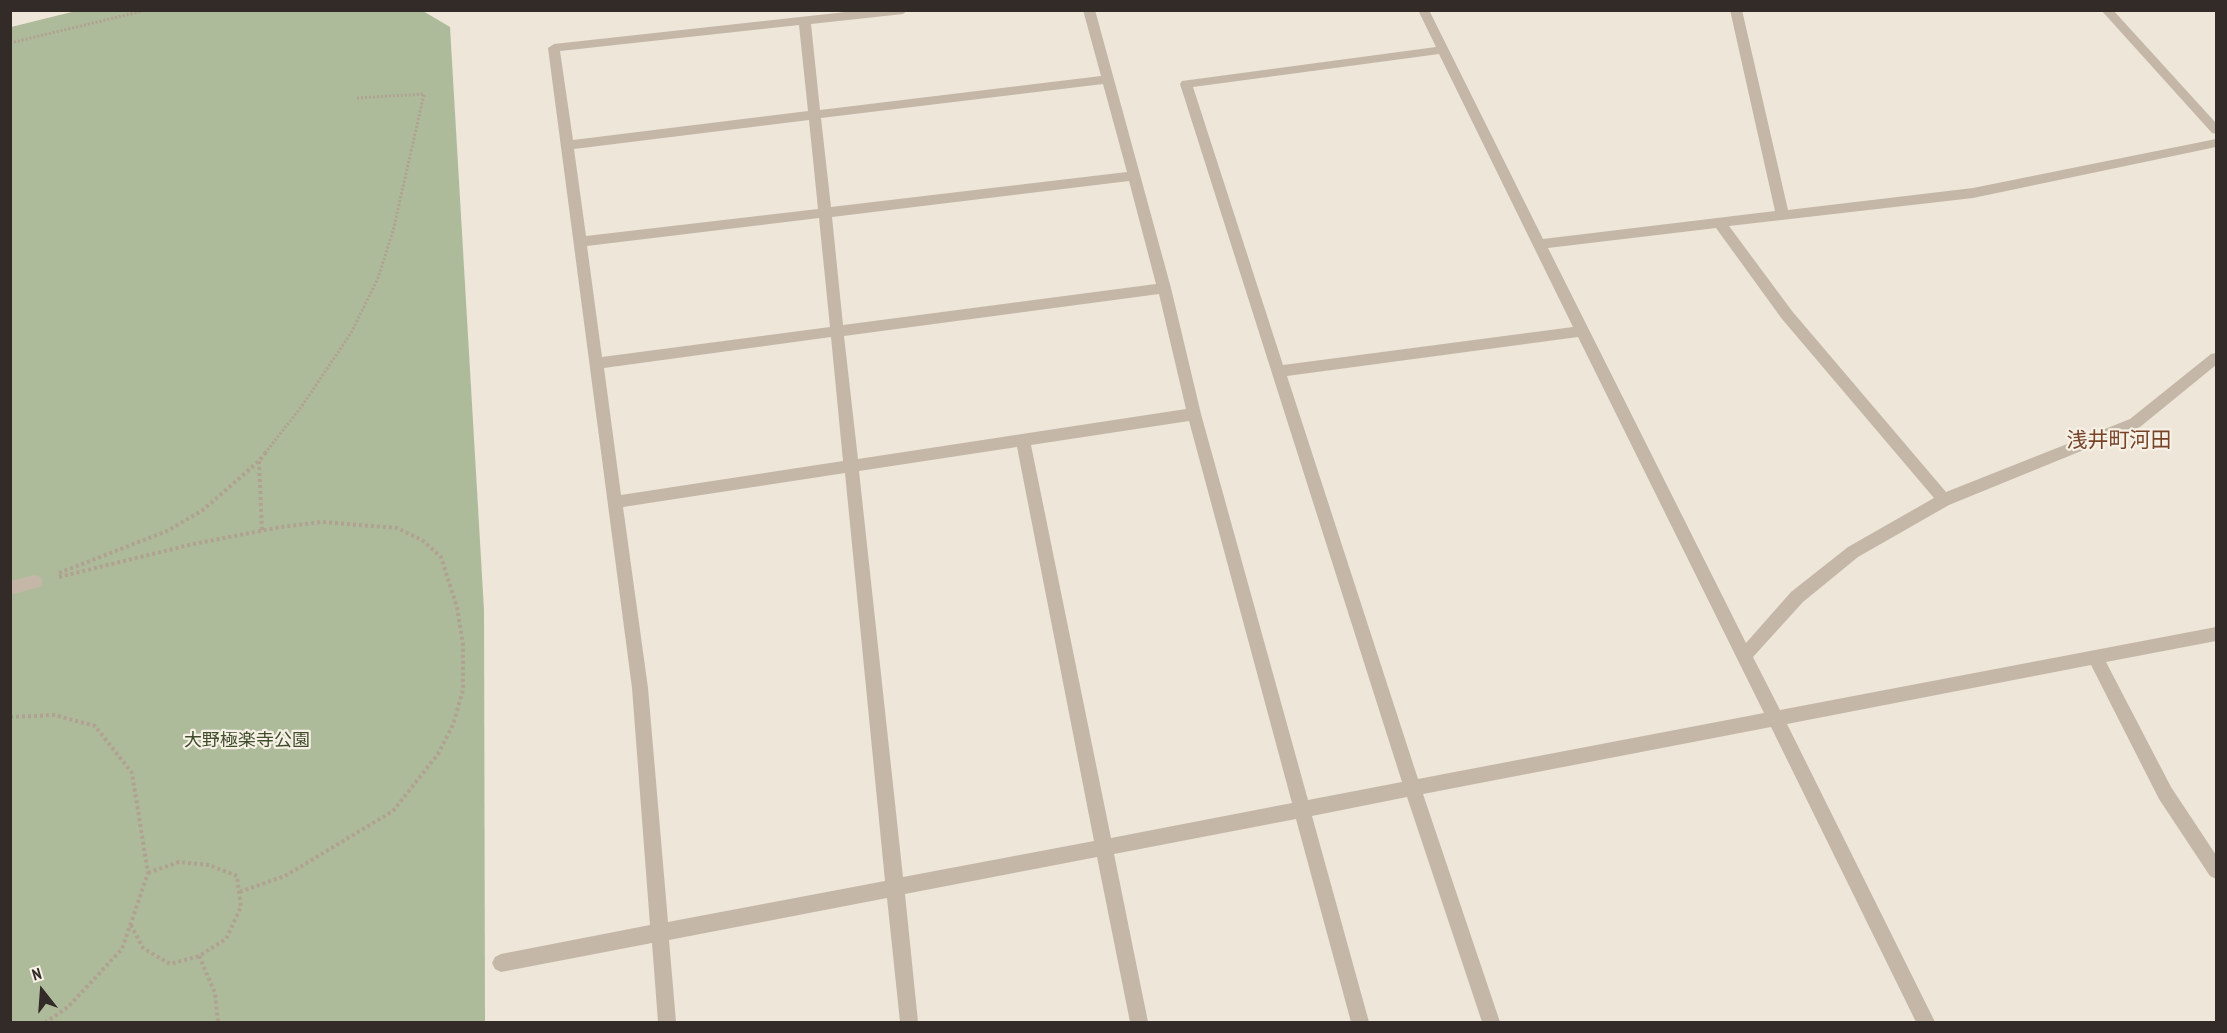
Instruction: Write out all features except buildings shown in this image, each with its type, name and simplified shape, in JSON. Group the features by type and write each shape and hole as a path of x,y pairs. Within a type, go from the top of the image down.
{"street":[{"path":"667,1023 640,688 554,48 805,23 903,10"},
{"path":"1089,10 1164,288 1194,414 1360,1023"},
{"path":"1423,10 1926,1023"},
{"path":"1736,10 1783,217"},
{"path":"2106,10 2217,130"},
{"path":"805,23 909,1023"},
{"path":"1443,50 1186,84 1491,1023"},
{"path":"567,145 1107,79"},
{"path":"1539,244 1972,193 2217,143"},
{"path":"580,243 1134,176"},
{"path":"1720,224 1787,315 1944,500"},
{"path":"596,363 1164,288"},
{"path":"1279,371 1582,331"},
{"path":"1744,656 1797,597 1853,552 1944,500 2135,423 2217,358"},
{"path":"615,502 1194,414"},
{"path":"1023,441 1139,1023"},
{"path":"10,588 34,582"},
{"path":"501,963 2217,634"},
{"path":"2095,657 2165,793 2217,870"}],"path":[{"path":"10,43 147,10"},
{"path":"34,582 167,531 203,510 259,460 302,406 351,333 378,278 393,231 424,94 357,98"},
{"path":"259,460 262,531"},
{"path":"34,582 262,531 322,522 397,528 422,540 441,557 457,607 463,645 463,690 453,725 438,754 393,811 285,876 238,892"},
{"path":"10,717 54,715 95,726 132,773 148,873 122,949 68,1007 46,1023"},
{"path":"130,925 143,948 170,964 199,956 226,939 241,907 237,876 209,865 179,862 148,873"},
{"path":"199,956 215,993 218,1023"}],"green space":[{"name":"大野極楽寺公園","path":"80,10 423,11 450,27 484,610 485,1022 11,1022 11,27"}],"district":[{"name":"浅井町河田","path":"2119,441"}]}
